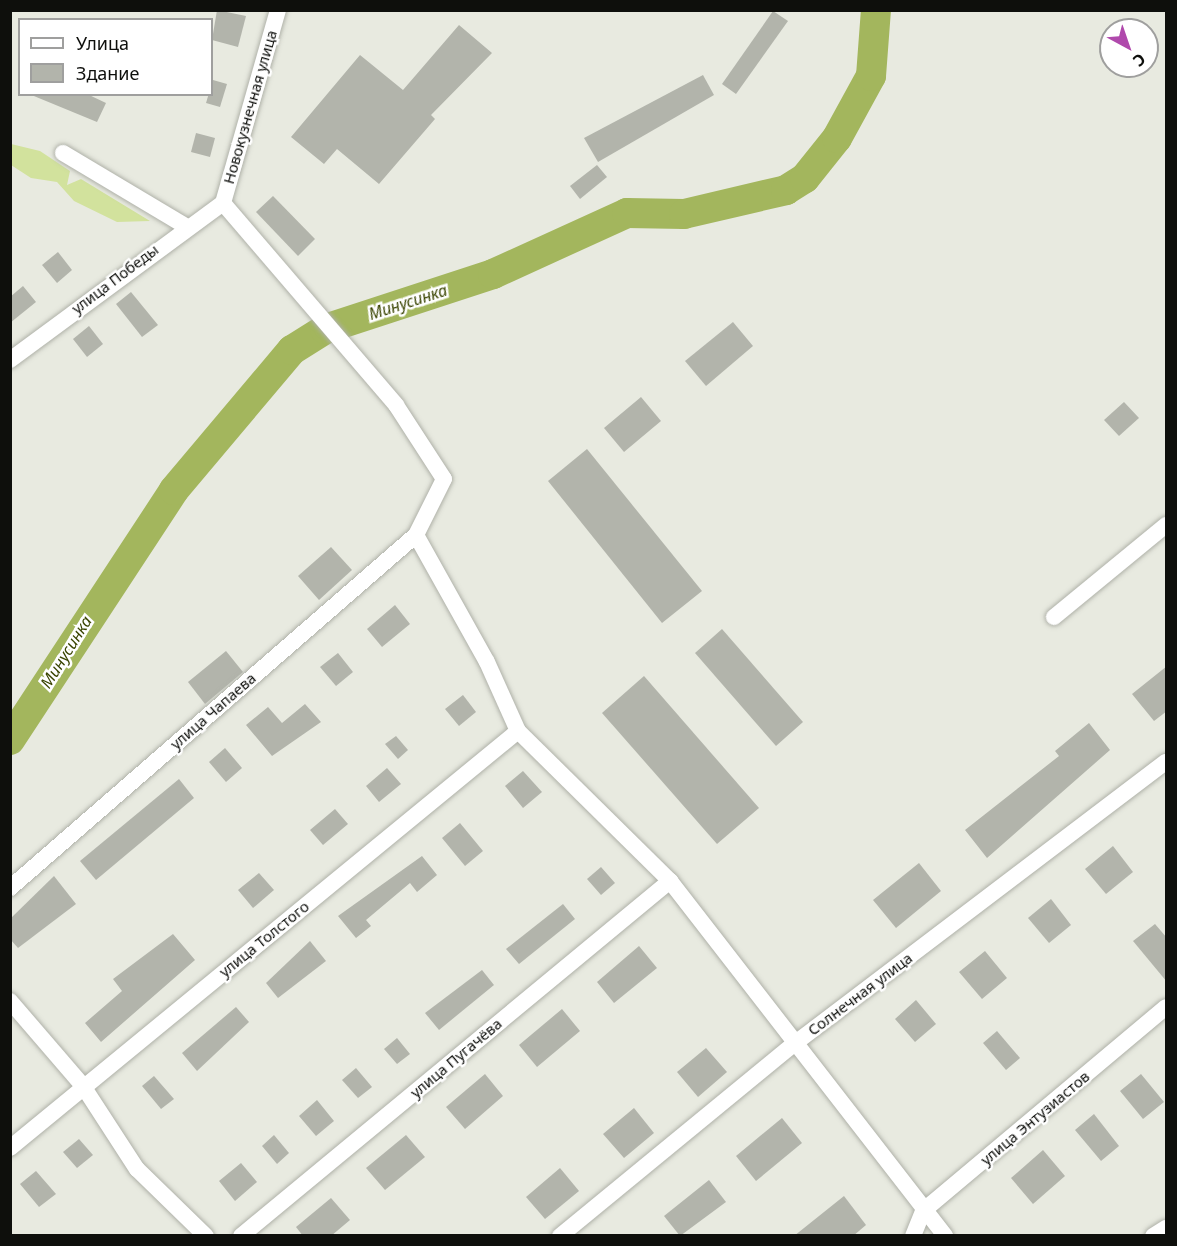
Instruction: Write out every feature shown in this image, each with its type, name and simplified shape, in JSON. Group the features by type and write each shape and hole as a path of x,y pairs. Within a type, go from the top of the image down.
{"street":[{"name":"Новокузнечная улица","path":"223,203 278,10"},
{"path":"63,153 187,227"},
{"name":"улица Победы","path":"10,360 187,227 223,203"},
{"path":"223,203 324,316 396,405 444,479 416,535 487,662 518,731 670,881 923,1211 945,1236"},
{"path":"1054,616 1167,525"},
{"name":"улица Чапаева","path":"10,888 416,535"},
{"name":"улица Толстого","path":"10,1148 518,731"},
{"name":"Солнечная улица","path":"560,1236 794,1044 1167,762"},
{"name":"улица Пугачёва","path":"242,1236 670,881"},
{"path":"10,1001 83,1086 137,1169 206,1236"},
{"name":"улица Энтузиастов","path":"913,1236 923,1211 1167,1007"},
{"path":"1153,1236 1167,1228"}],"green space":[{"path":"11,144 40,151 70,171 67,185 81,179 150,221 117,222 74,201 57,182 31,178 11,165"}],"building":[{"path":"217,10 246,16 238,47 213,40"},
{"path":"773,11 788,21 736,94 722,84"},
{"path":"459,25 492,53 431,115 435,119 379,184 337,149 324,164 291,137 360,55 403,90"},
{"path":"703,75 714,95 598,162 584,138"},
{"path":"213,80 227,84 220,107 206,103 208,96 213,96"},
{"path":"34,96 91,96 106,103 97,122"},
{"path":"196,133 215,138 210,157 191,152"},
{"path":"597,165 607,177 580,199 570,186"},
{"path":"273,196 315,239 298,256 256,212"},
{"path":"58,252 72,270 57,283 42,265"},
{"path":"23,286 36,302 10,323 10,297"},
{"path":"131,292 158,325 142,337 116,304"},
{"path":"733,322 753,346 706,386 685,361"},
{"path":"89,326 103,344 87,357 73,339"},
{"path":"641,397 661,421 624,452 604,428"},
{"path":"1124,402 1139,418 1119,436 1104,420"},
{"path":"587,449 702,591 662,623 548,481"},
{"path":"331,547 352,570 319,600 298,576"},
{"path":"395,605 410,624 382,647 367,629"},
{"path":"722,629 803,722 776,746 695,653"},
{"path":"226,651 243,672 205,704 188,682"},
{"path":"338,653 353,672 336,686 320,667"},
{"path":"1167,666 1167,711 1154,721 1132,694"},
{"path":"644,676 759,808 717,844 602,713"},
{"path":"463,695 476,712 459,726 445,709"},
{"path":"305,704 321,722 272,756 246,725 268,707 282,723"},
{"path":"1089,723 1110,750 987,858 965,830 1059,756 1055,751"},
{"path":"396,736 408,750 398,759 385,744"},
{"path":"225,748 242,768 226,782 209,762"},
{"path":"387,768 401,784 379,802 366,786"},
{"path":"523,771 542,792 523,808 505,786"},
{"path":"179,779 194,798 96,880 80,861"},
{"path":"335,809 348,824 323,845 310,830"},
{"path":"460,823 483,851 465,866 442,838"},
{"path":"1113,846 1133,872 1106,894 1085,869"},
{"path":"422,856 437,875 417,892 410,883 366,920 371,926 356,938 338,916"},
{"path":"919,863 941,891 896,928 873,900"},
{"path":"601,867 615,883 601,895 587,879"},
{"path":"259,873 274,890 253,908 238,890"},
{"path":"54,876 76,904 18,948 10,939 10,919"},
{"path":"1051,899 1071,925 1049,943 1028,918"},
{"path":"563,904 575,919 519,964 506,949"},
{"path":"1155,924 1167,938 1167,982 1133,941"},
{"path":"173,934 195,960 101,1042 85,1023 122,991 113,979"},
{"path":"310,941 326,961 278,998 266,983"},
{"path":"639,946 657,968 614,1003 597,982"},
{"path":"985,951 1007,978 982,999 959,972"},
{"path":"482,970 494,985 439,1030 425,1013"},
{"path":"916,1000 936,1024 915,1042 895,1019"},
{"path":"236,1007 249,1022 197,1071 182,1053"},
{"path":"562,1009 580,1031 537,1067 519,1045"},
{"path":"997,1031 1020,1058 1006,1070 983,1043"},
{"path":"397,1038 410,1054 397,1064 384,1049"},
{"path":"706,1048 727,1072 698,1097 677,1072"},
{"path":"356,1068 372,1087 358,1098 342,1080"},
{"path":"485,1074 503,1096 465,1129 446,1107"},
{"path":"1141,1074 1164,1102 1143,1119 1120,1091"},
{"path":"154,1076 174,1099 161,1109 142,1086"},
{"path":"317,1100 334,1121 316,1136 299,1116"},
{"path":"634,1108 654,1133 624,1158 603,1134"},
{"path":"1094,1114 1119,1146 1101,1161 1075,1130"},
{"path":"782,1118 802,1143 756,1181 736,1156"},
{"path":"274,1135 289,1153 277,1164 262,1146"},
{"path":"406,1135 425,1157 385,1190 366,1168"},
{"path":"79,1139 93,1155 77,1168 63,1152"},
{"path":"1043,1150 1065,1176 1033,1204 1011,1178"},
{"path":"241,1163 257,1182 235,1201 219,1181"},
{"path":"560,1168 579,1191 545,1219 526,1197"},
{"path":"36,1171 56,1194 39,1207 20,1184"},
{"path":"709,1180 726,1202 680,1236 664,1216"},
{"path":"844,1196 866,1225 853,1236 794,1236"},
{"path":"331,1198 350,1220 331,1236 303,1236 296,1227"}],"waterway":[{"name":"Минусинка","path":"10,740 174,490 292,350 325,329 493,274 627,213 684,214 786,190 805,178 837,138 871,76 876,10"}]}
